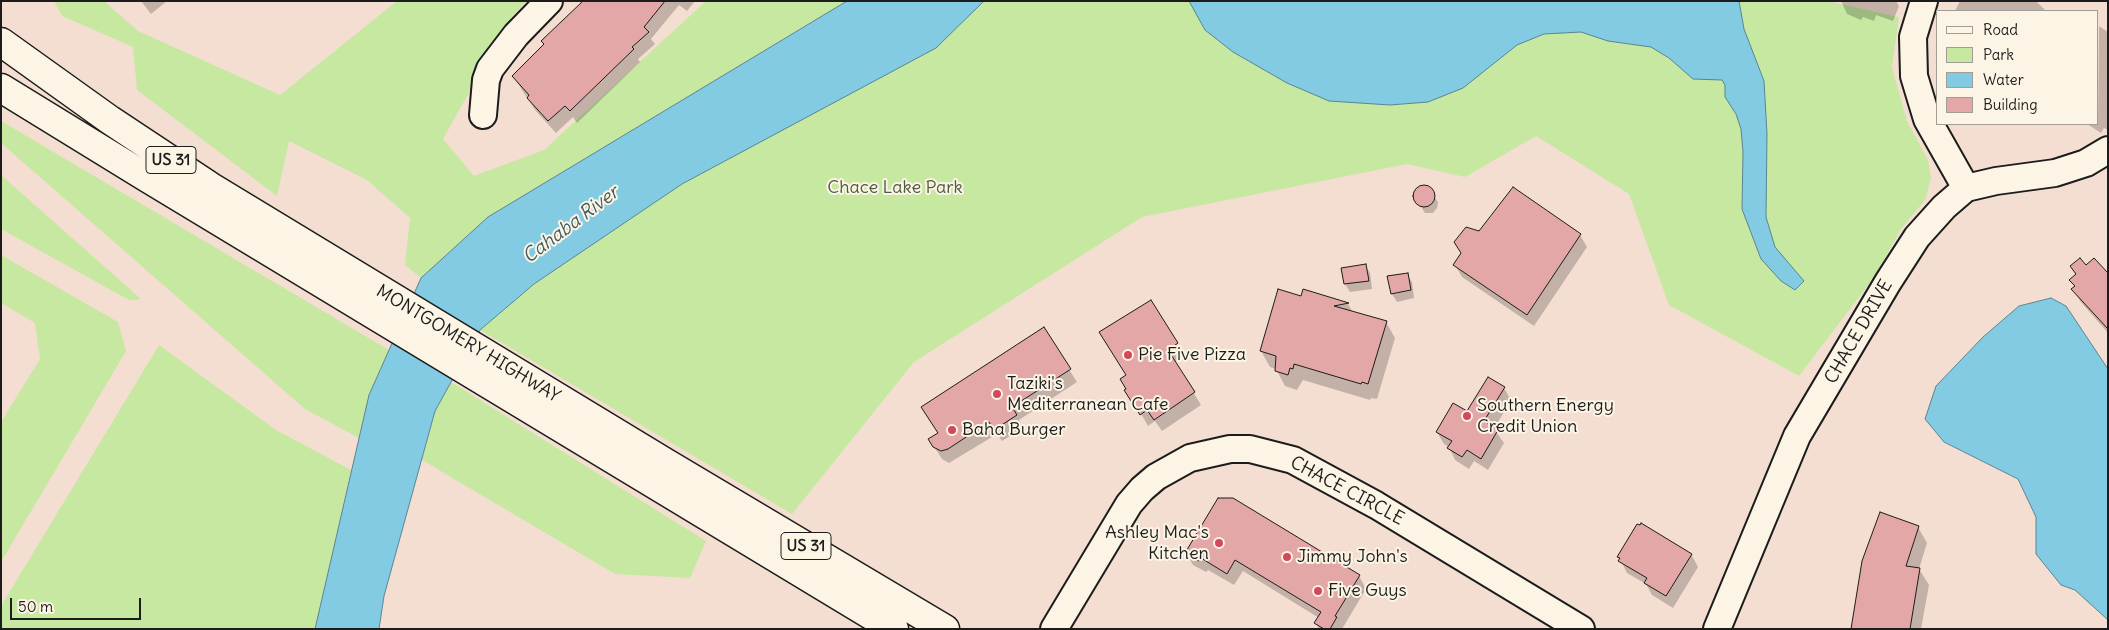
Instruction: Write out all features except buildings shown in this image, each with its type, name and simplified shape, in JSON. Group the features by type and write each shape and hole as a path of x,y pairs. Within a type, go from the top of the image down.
{"main road":[{"name":"MONTGOMERY HIGHWAY","path":"1,42 102,114 211,187 340,281"},
{"name":"MONTGOMERY HIGHWAY","path":"1,88 340,281 660,473 945,629"},
{"name":"MONTGOMERY HIGHWAY","path":"660,473 894,629"}],"street":[{"path":"483,115 486,80 490,69 516,35 549,1"},
{"path":"1924,1 1913,37 1914,76 1927,119 1966,188"},
{"name":"CHACE DRIVE","path":"1717,629 1797,436 1888,282 1917,237 1944,207 1966,188 2004,180 2055,173 2086,163 2108,150"},
{"name":"CHACE CIRCLE","path":"1054,629 1129,504 1142,489 1156,477 1190,458 1230,449 1250,450 1293,460 1376,505 1580,629"}],"green space":[{"path":"54,1 104,1 138,31 280,95 397,1 527,1 512,16 443,139 474,176 544,150 706,1 847,1 488,217 421,278 405,265 410,218 367,180 289,141 277,196 137,90 133,47 62,16"},
{"name":"Chace Lake Park","path":"898,1 1827,1 1899,17 1892,67 1907,121 1928,160 1931,178 1925,200 1901,229 1875,276 1799,376 1669,305 1629,194 1536,136 1465,177 1407,164 1142,217 914,362 792,514 480,330 534,284 682,184 738,154"},
{"path":"1,121 389,350 369,395 359,438 305,409 1,143"},
{"path":"1,175 141,299 129,300 1,229"},
{"path":"1,255 118,322 126,351 1,562 1,422 40,359 35,323 1,303"},
{"path":"159,345 276,430 351,470 315,629 1,629 1,606"},
{"path":"451,382 706,541 690,578 615,574 422,460 435,411"}],"water":[{"name":"Cahaba River","path":"847,1 984,1 936,48 682,184 534,284 480,330 435,411 384,596 379,629 315,629 369,395 421,278 488,217"},
{"path":"1189,1 1739,1 1744,29 1764,81 1767,134 1766,217 1775,247 1804,281 1795,290 1781,281 1761,259 1742,209 1743,152 1741,129 1736,114 1725,97 1725,85 1722,80 1693,79 1669,58 1651,47 1608,41 1581,32 1544,34 1517,45 1463,88 1428,102 1390,105 1329,101 1287,83 1233,52 1205,30"},
{"path":"2051,298 2066,306 2108,369 2108,620 2075,590 2061,585 2036,554 2036,517 2018,479 1944,442 1925,419 1936,386 1983,337 2019,306"}],"place":[{"name":"Pie Five Pizza","path":"1128,355"},
{"name":"Taziki's Mediterranean Cafe","path":"997,394"},
{"name":"Southern Energy Credit Union","path":"1467,416"},
{"name":"Baha Burger","path":"952,430"},
{"name":"Ashley Mac's Kitchen","path":"1219,543"},
{"name":"Jimmy John's","path":"1287,557"},
{"name":"Five Guys","path":"1318,591"}]}
